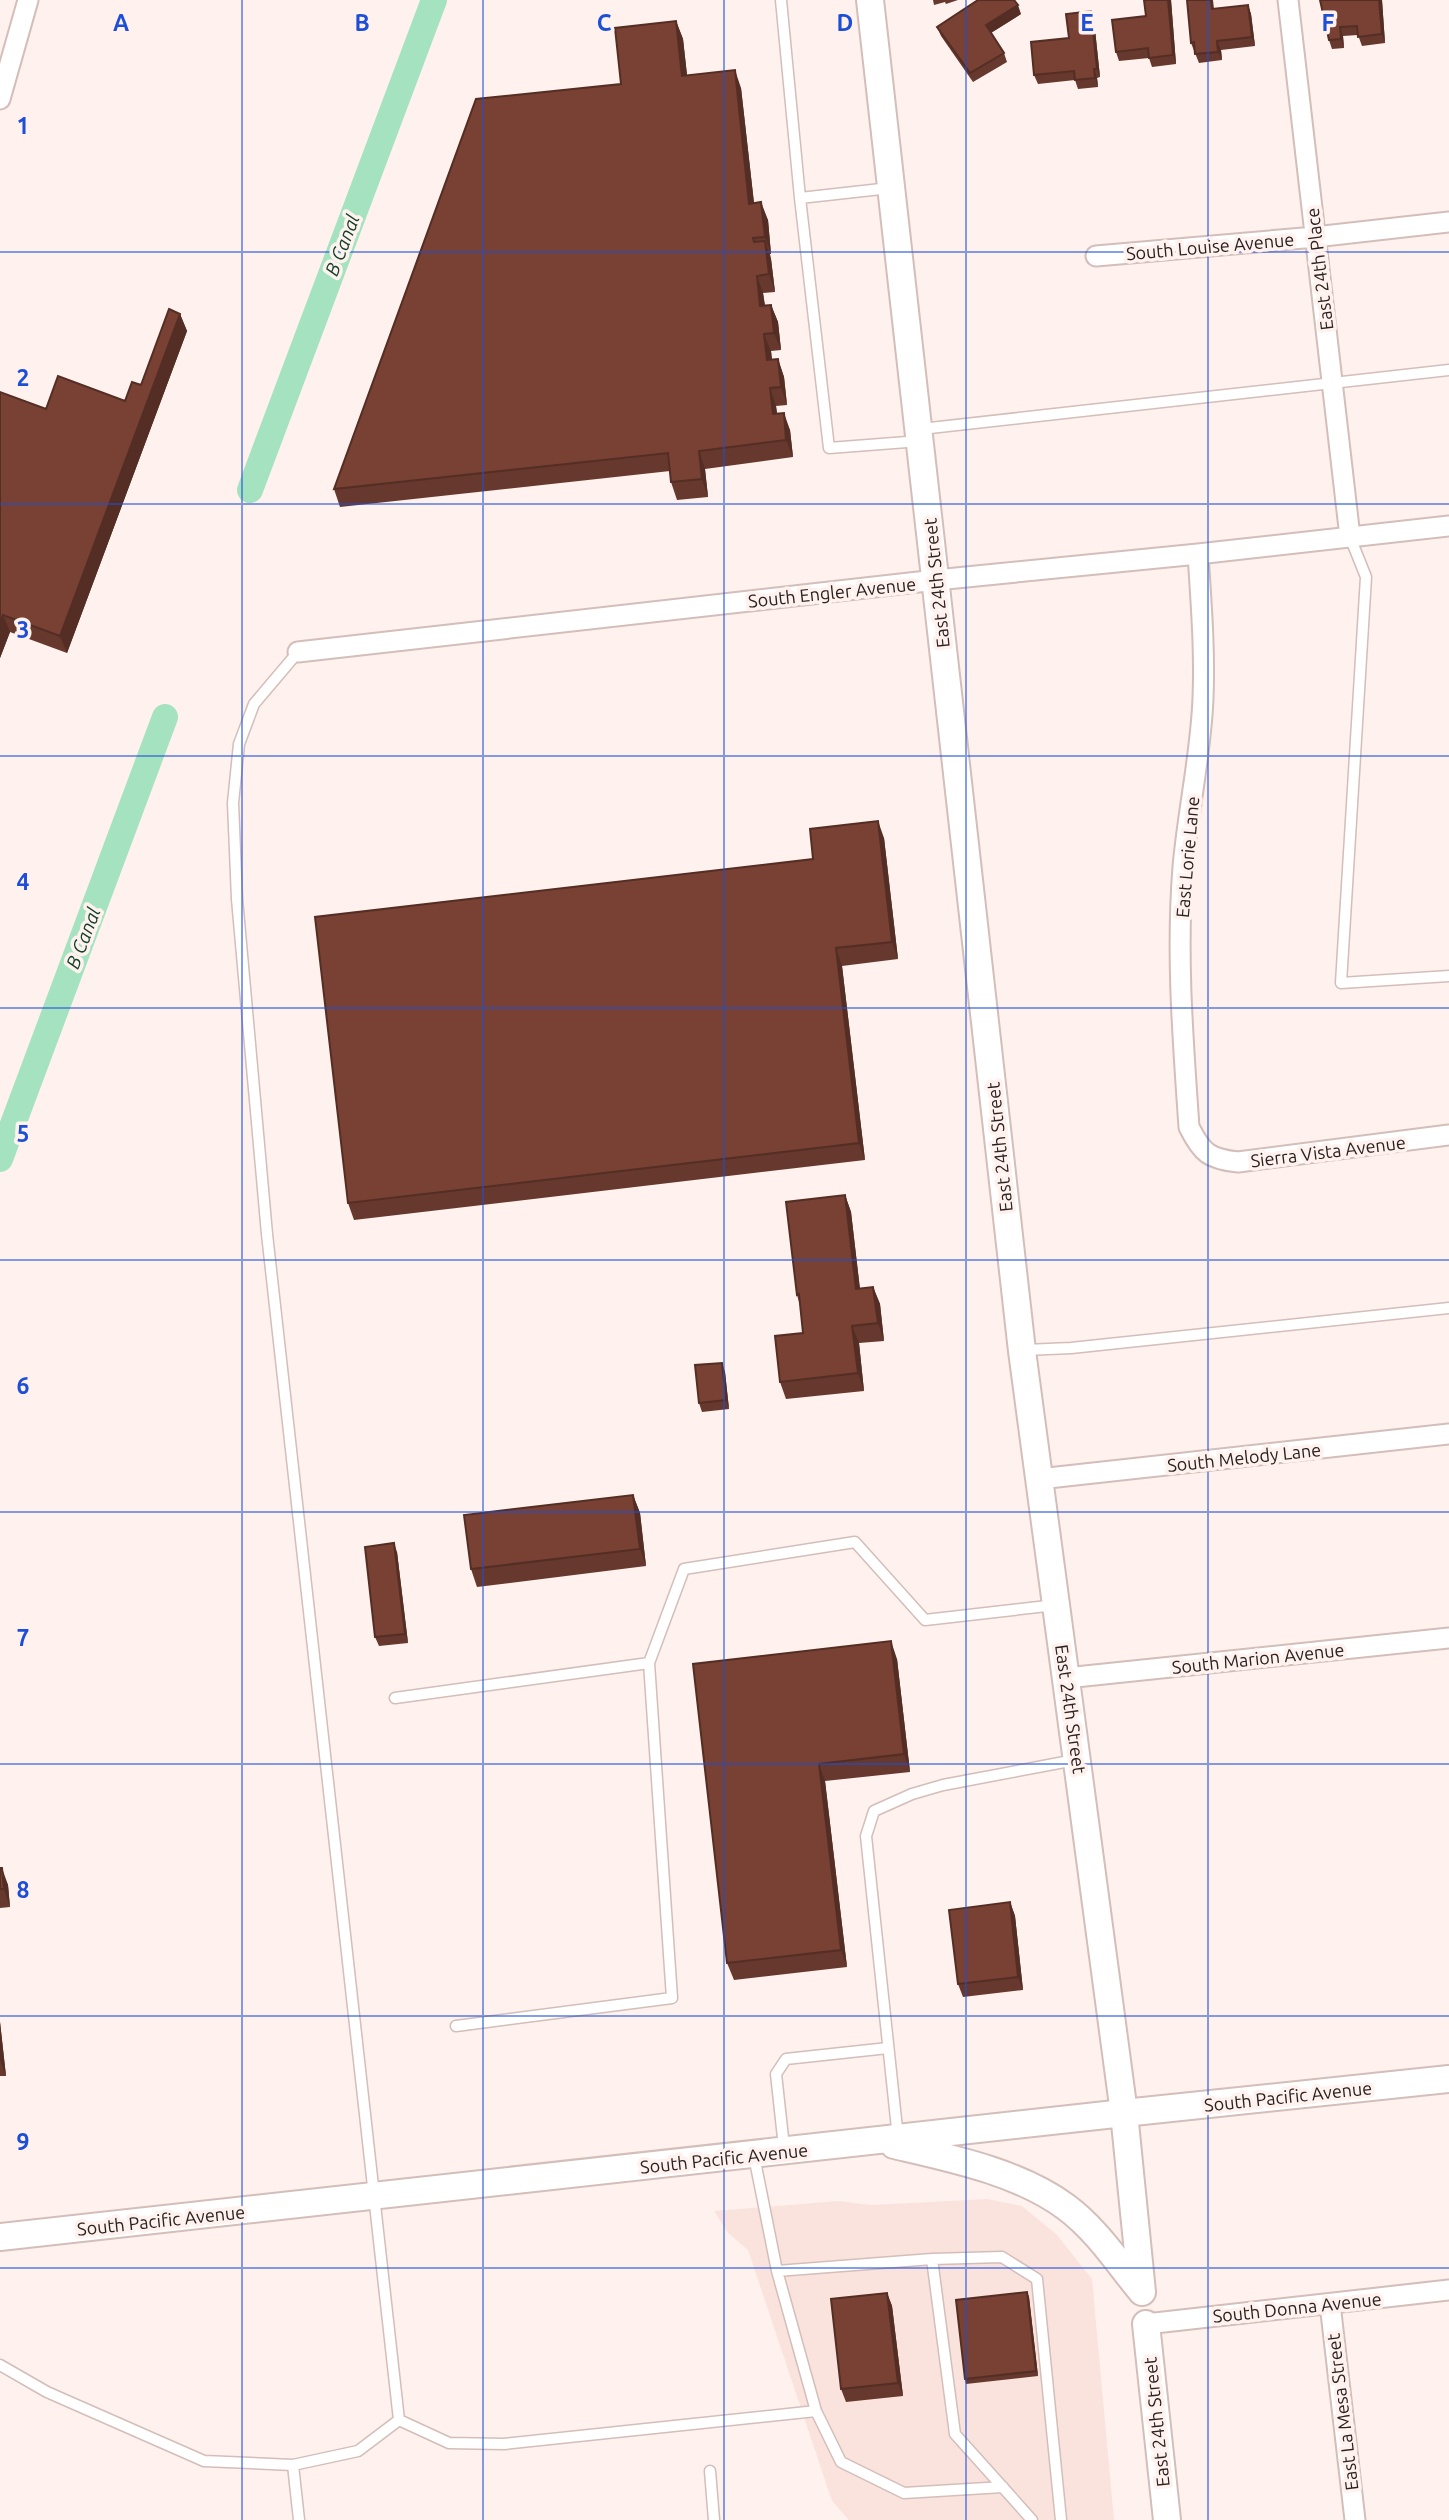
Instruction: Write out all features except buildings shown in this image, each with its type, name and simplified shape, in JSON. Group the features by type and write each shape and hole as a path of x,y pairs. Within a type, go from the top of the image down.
{"main road":[{"name":"East 24th Street","path":"870,0 1022,1351 1124,2113 1142,2292 1094,2233 1066,2207 1024,2184 961,2160 887,2139"},
{"name":"South Pacific Avenue","path":"0,2237 1124,2113 1449,2080"},
{"name":"East 24th Street","path":"1146,2324 1167,2520"}],"street":[{"path":"0,99 28,0"},
{"name":"East 24th Place","path":"1288,0 1350,537"},
{"name":"South Louise Avenue","path":"1096,256 1449,222"},
{"name":"South Engler Avenue","path":"298,652 936,580 1449,526"},
{"name":"East Lorie Lane","path":"1198,554 1204,654 1203,701 1183,867 1180,1006 1189,1127 1208,1155"},
{"name":"Sierra Vista Avenue","path":"1208,1155 1238,1162 1449,1135"},
{"name":"South Melody Lane","path":"1039,1479 1449,1434"},
{"name":"South Marion Avenue","path":"1066,1678 1449,1638"},
{"name":"South Donna Avenue","path":"1146,2324 1449,2290"},
{"name":"East La Mesa Street","path":"1330,2304 1355,2520"}],"lane":[{"path":"781,0 800,198 829,448 1449,370"},
{"path":"800,198 891,188"},
{"path":"1350,537 1366,577 1341,983 1449,976"},
{"path":"298,652 254,704 239,744 233,803 237,899 267,1234 399,2420"},
{"path":"1022,1351 1449,1308"},
{"path":"456,2026 672,1998 649,1663 684,1569 855,1542 925,1620 1056,1605"},
{"path":"395,1698 649,1663"},
{"path":"887,2139 888,2048 866,1836 874,1811 912,1794 943,1785 1077,1760"},
{"path":"784,2151 776,2074 786,2059 888,2048"},
{"path":"754,2155 777,2271 816,2411 841,2462 904,2493 1003,2487"},
{"path":"777,2271 932,2259 1002,2257 1037,2278 1061,2520"},
{"path":"932,2259 955,2434 1032,2520"},
{"path":"0,2365 47,2392 204,2461 293,2465 358,2451 399,2420"},
{"path":"399,2420 449,2443 504,2444 816,2411"},
{"path":"293,2465 299,2520"},
{"path":"710,2472 714,2520"}],"shaded area":[{"path":"987,2199 1022,2206 1057,2235 1092,2279 1114,2520 849,2520 832,2501 748,2250 728,2233 714,2211 838,2201 871,2205"}],"waterway":[{"name":"B Canal","path":"250,490 434,0"},
{"name":"B Canal","path":"0,1159 165,717"}]}
